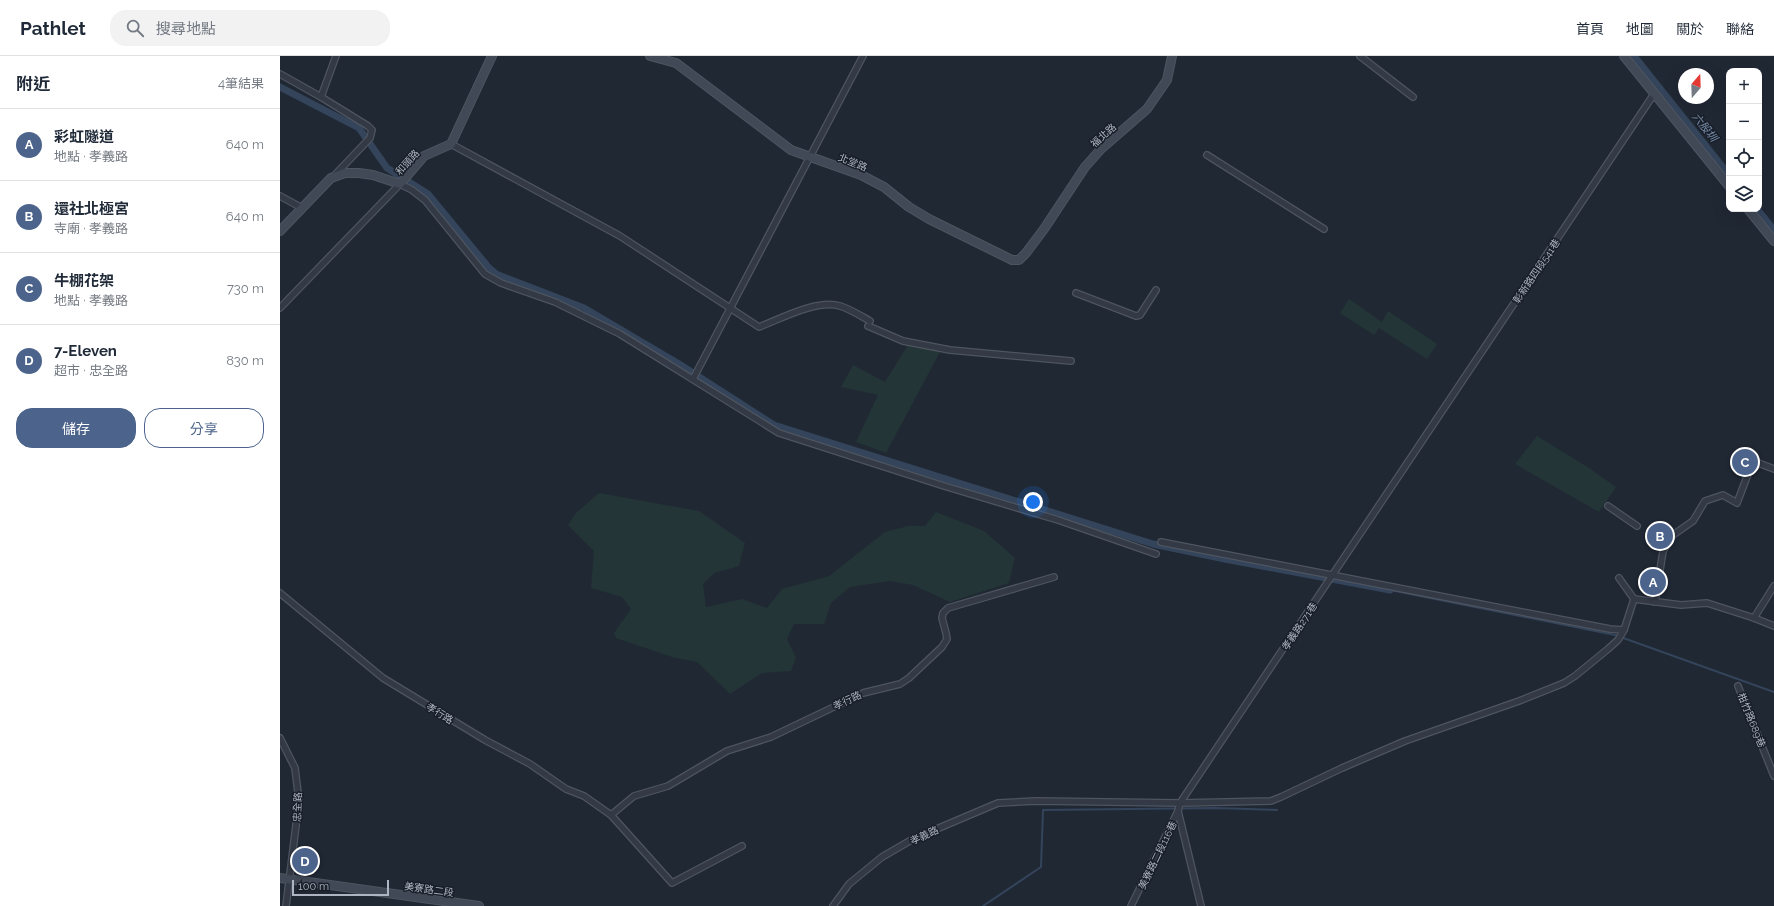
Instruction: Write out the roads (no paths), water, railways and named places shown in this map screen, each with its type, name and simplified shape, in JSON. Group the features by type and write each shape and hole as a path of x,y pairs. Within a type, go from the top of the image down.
{"street":[{"path":"321,97 336,56"},
{"path":"492,56 451,144 620,236 759,327 816,305 827,304 840,306 869,324 903,341 950,350 1071,361"},
{"name":"北堂路","path":"650,56 676,63 791,150 861,175 884,187 909,207 929,219 1012,260 1019,260 1044,229"},
{"path":"693,379 863,56"},
{"name":"福北路","path":"1044,229 1085,167 1101,149 1147,110 1167,80 1172,56"},
{"path":"1360,56 1413,97"},
{"path":"1624,56 1726,182"},
{"path":"280,74 321,97 372,130 370,138 280,231"},
{"name":"彰新路四段541巷","path":"1418,449 1654,94"},
{"name":"和頭路","path":"331,178 346,174 373,174 400,184 424,156 451,144"},
{"path":"1207,155 1324,229"},
{"path":"280,308 400,184 412,190 425,200 485,274 501,283 555,302 620,334 779,433 944,486 1058,520 1156,554"},
{"path":"280,196 302,208"},
{"path":"1750,212 1774,241"},
{"path":"1076,293 1136,316 1140,315 1156,290"},
{"name":"孝義路271巷","path":"1180,804 1418,449"},
{"path":"1655,602 1663,552 1673,535 1692,521 1704,501 1723,495 1737,503 1753,461 1774,469"},
{"path":"1608,506 1637,526"},
{"path":"1161,542 1610,629 1624,630 1634,598"},
{"name":"孝行路","path":"611,815 634,796 668,786 726,751 771,737 863,693 900,684 909,678 942,647 946,639 946,633 942,618 943,612 948,608 1054,577"},
{"path":"1619,578 1634,598 1681,605 1707,603 1774,626"},
{"path":"1754,618 1774,586"},
{"name":"孝行路","path":"280,593 383,678 485,740 530,764 560,785 584,796 611,815 672,883 742,846"},
{"name":"孝義路","path":"833,906 850,884 882,857 913,839 998,803 1036,801 1180,804 1271,801 1405,741 1519,701 1564,683 1576,676 1608,649 1618,640 1624,630"},
{"name":"柑竹路689巷","path":"1738,686 1774,776"},
{"name":"忠全路","path":"280,739 295,768 299,801 286,906"},
{"name":"美寮路二段116巷","path":"1131,906 1178,811 1180,804"},
{"path":"1178,811 1201,906"},
{"name":"美寮路二段","path":"280,878 479,906"}],"waterway":[{"name":"六股圳","path":"1634,56 1726,171"},
{"path":"280,87 359,128 387,168 428,194 489,268 496,274 584,308 679,364 774,425 1153,544 1390,590"},
{"name":"六股圳","path":"1759,212 1774,230"},
{"path":"1390,590 1615,635 1774,692"},
{"path":"983,906 1041,867 1043,810 1215,808 1277,810"}],"place":[{"name":"牛棚花架","path":"1745,462"},
{"name":"還社北極宮","path":"1660,536"},
{"name":"彩虹隧道","path":"1653,582"},
{"name":"7-Eleven","path":"305,861"}]}
